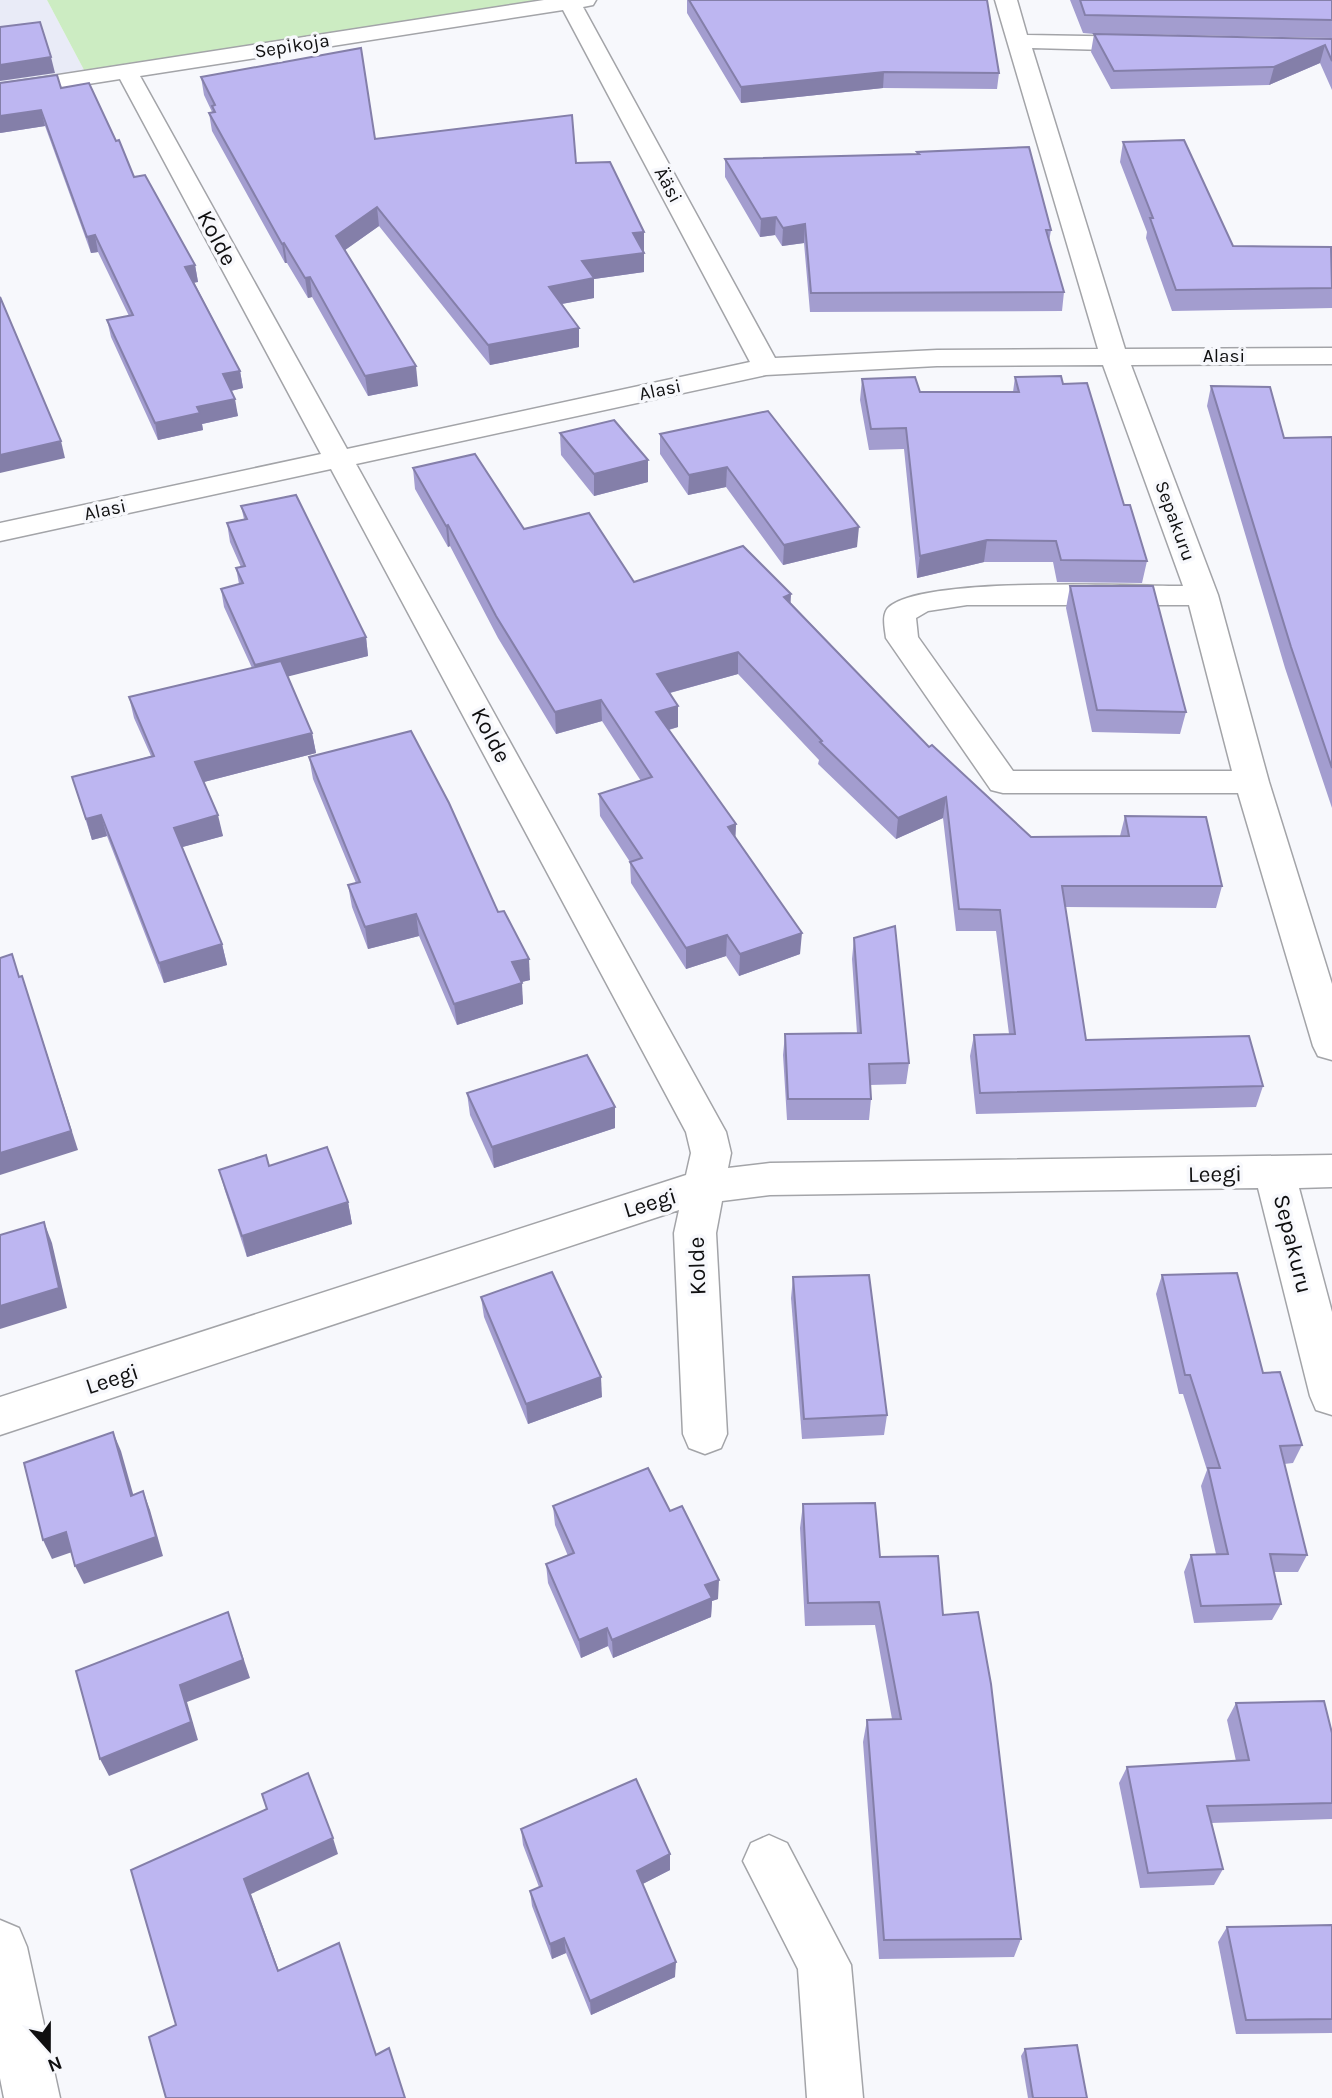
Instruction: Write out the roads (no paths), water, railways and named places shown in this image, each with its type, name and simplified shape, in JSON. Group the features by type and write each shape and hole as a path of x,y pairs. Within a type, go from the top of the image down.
{"street":[{"name":"Sepakuru","path":"1006,0 1114,357 1202,595 1252,782 1332,1046"},
{"name":"Sepikoja","path":"0,92 578,1"},
{"name":"Ääsi","path":"578,1 766,367"},
{"path":"1018,41 1168,44"},
{"name":"Kolde","path":"127,72 706,1132 711,1153 695,1233 705,1434"},
{"name":"Alasi","path":"0,532 766,367 937,358 1332,356"},
{"path":"1202,595 968,596 920,603 900,614 902,638 1003,782 1252,782"},
{"name":"Leegi","path":"0,1416 703,1187 770,1179 1332,1171"},
{"name":"Sepakuru","path":"1275,1173 1332,1396"},
{"path":"769,1861 824,1965 835,2098"},
{"path":"0,1947 32,2098"}]}
